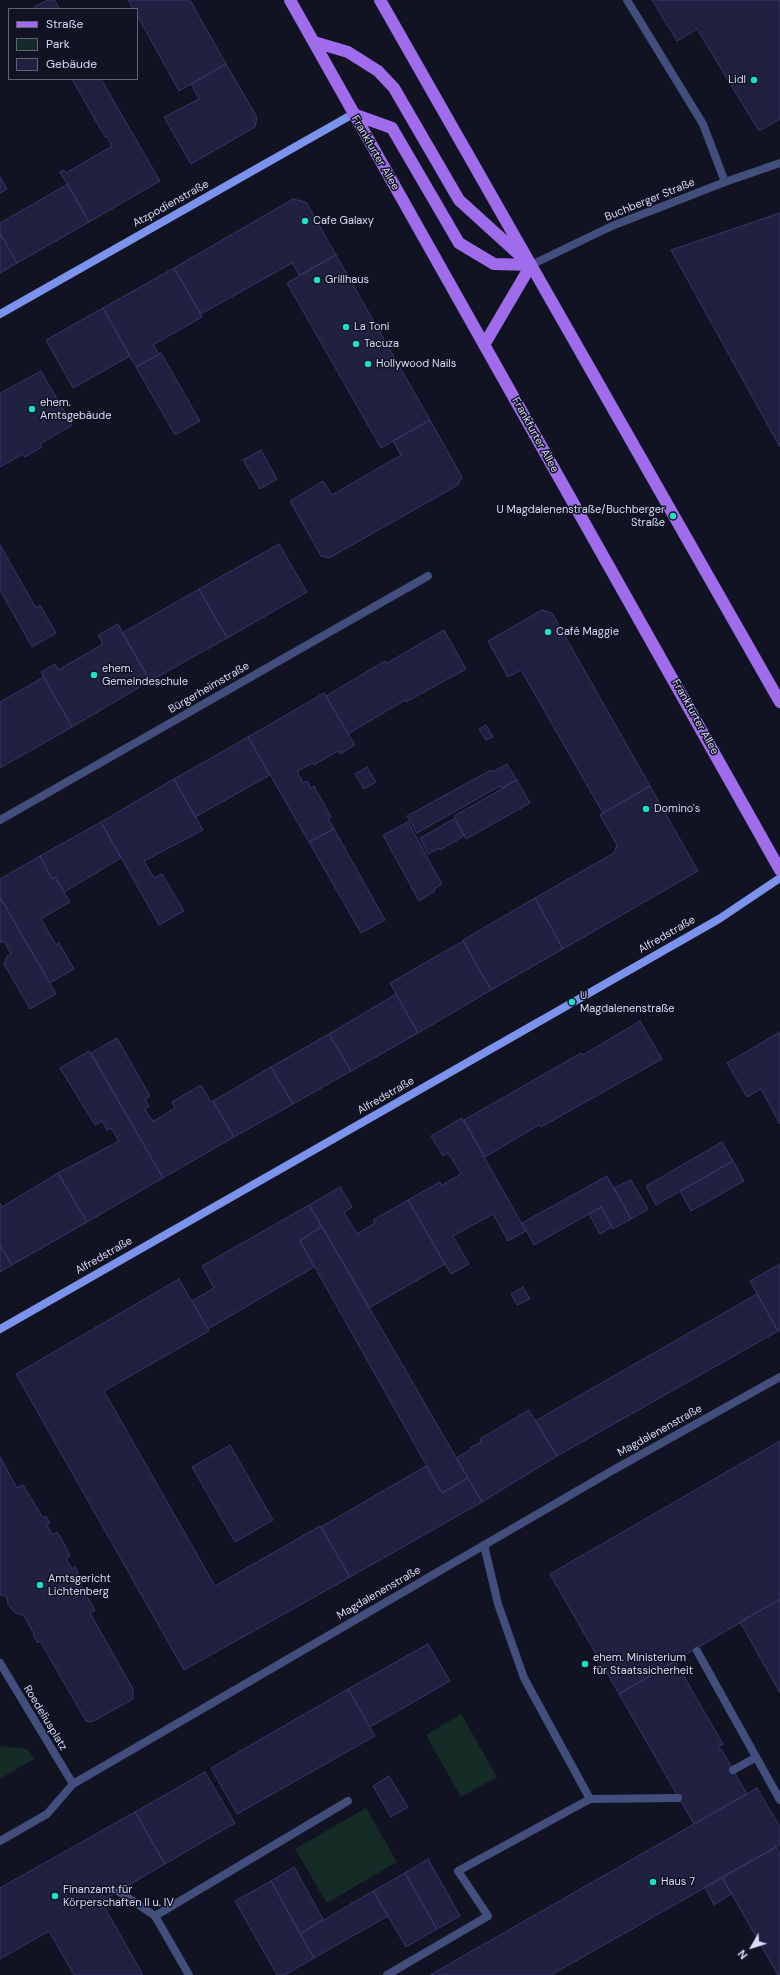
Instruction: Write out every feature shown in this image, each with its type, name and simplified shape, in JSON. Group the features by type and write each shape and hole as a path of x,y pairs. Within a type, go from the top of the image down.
{"main road":[{"name":"Frankfurter Allee","path":"290,0 780,870"},
{"path":"380,0 780,702"},
{"path":"314,42 348,52 378,71 394,88 459,200 531,265"},
{"path":"353,114 392,128 459,243 494,264 531,265"},
{"path":"484,345 531,265"}],"street":[{"path":"627,0 703,124 724,182"},
{"name":"Atzpodienstraße","path":"0,314 353,114"},
{"name":"Buchberger Straße","path":"531,265 612,226 724,182 780,164"},
{"name":"Bürgerheimstraße","path":"0,820 428,576"},
{"name":"Alfredstraße","path":"0,1329 719,919 780,878"},
{"name":"Magdalenenstraße","path":"0,1842 47,1814 72,1784 484,1545 780,1377"},
{"path":"484,1545 498,1604 524,1678 590,1799"},
{"path":"698,1651 755,1758 780,1800"},
{"name":"Roedeliusplatz","path":"0,1663 72,1784"},
{"path":"733,1770 755,1758"},
{"path":"387,1975 488,1916 458,1871 590,1799 678,1798"},
{"path":"154,1916 348,1801"},
{"path":"118,1891 154,1916 189,1975"}],"green space":[{"path":"461,1714 497,1777 461,1797 426,1735"},
{"path":"0,1746 27,1749 34,1759 0,1779"},
{"path":"366,1808 397,1862 327,1903 295,1849"}],"building":[{"path":"48,0 55,0 59,8 34,8"},
{"path":"128,0 190,0 226,64 179,91 138,17 138,8 132,8"},
{"name":"Lidl","path":"652,0 780,0 780,119 759,131 697,29 677,41"},
{"path":"226,64 257,117 255,127 191,164 164,117 199,99 191,84"},
{"path":"73,80 102,80 160,181 89,222 60,172 64,170 66,173 112,146 107,137 105,137"},
{"path":"0,177 7,189 0,193"},
{"path":"68,184 89,222 17,263 0,233 0,223"},
{"path":"293,199 306,202 336,255 299,275 292,263 201,314 174,268"},
{"path":"780,213 780,447 671,250"},
{"path":"0,233 17,263 0,273"},
{"path":"336,255 430,420 381,448 287,283"},
{"path":"174,268 202,317 153,345 159,354 136,367 103,308"},
{"path":"103,308 130,356 73,388 46,340"},
{"path":"161,353 200,421 175,435 136,367"},
{"name":"ehem. Amtsgebäude","path":"41,371 72,425 40,444 42,447 25,457 23,454 0,467 0,393"},
{"path":"430,420 462,477 458,485 329,558 321,556 290,501 323,481 332,495 401,455 393,441"},
{"path":"261,450 277,479 260,489 243,460"},
{"path":"279,544 307,592 227,638 199,589"},
{"path":"0,545 36,608 40,605 56,633 32,647 0,590"},
{"path":"199,589 227,638 150,681 122,633"},
{"path":"542,610 552,613 650,786 603,813 521,670 508,677 488,641"},
{"name":"ehem. Gemeindeschule","path":"118,624 150,681 72,727 41,672 55,664 58,670 103,644 98,635"},
{"path":"444,630 466,669 406,702 405,700 348,734 326,696 385,661 387,663"},
{"path":"44,677 72,727 0,768 0,702"},
{"path":"324,693 355,745 340,754 338,751 314,765 313,763 297,771 303,783 307,781 311,788 314,786 331,817 328,819 334,829 309,842 248,737"},
{"path":"486,725 493,737 486,740 479,729"},
{"path":"248,737 270,775 195,817 174,779"},
{"path":"507,764 517,780 502,788 500,786 417,833 407,816 491,770 492,772"},
{"path":"367,767 376,782 364,789 355,774"},
{"path":"174,779 203,830 144,861 154,878 162,874 184,911 159,925 101,822"},
{"path":"517,780 530,803 466,839 454,816"},
{"path":"650,786 698,871 563,949 535,898 614,853 617,845 600,815"},
{"path":"454,819 464,836 440,850 439,848 428,854 420,838"},
{"path":"101,822 121,858 64,892 55,877 52,879 40,856"},
{"path":"408,822 442,884 434,889 435,891 419,901 383,835"},
{"path":"334,829 385,920 361,933 309,842"},
{"path":"40,856 52,879 55,877 70,902 41,919 56,945 59,943 74,969 50,983 0,897 0,879"},
{"path":"0,897 56,994 30,1009 4,964 7,956 11,954 4,941 0,943"},
{"path":"535,898 563,949 491,990 463,940"},
{"path":"463,941 491,990 418,1033 390,983"},
{"path":"396,994 418,1033 351,1071 329,1034"},
{"path":"640,1021 662,1059 541,1127 539,1125 485,1157 464,1120 581,1053 583,1055"},
{"path":"780,1032 780,1124 761,1089 747,1097 727,1063"},
{"path":"329,1034 351,1071 293,1104 271,1067"},
{"path":"117,1038 150,1096 145,1099 149,1106 145,1109 150,1118 154,1121 175,1108 172,1102 201,1085 211,1102 213,1101 234,1137 163,1178 91,1053"},
{"path":"89,1051 163,1178 87,1222 58,1173 119,1141 111,1128 107,1130 102,1121 95,1125 60,1068"},
{"path":"271,1067 293,1104 234,1137 213,1101"},
{"path":"462,1118 526,1231 508,1241 493,1214 453,1236 469,1264 451,1274 408,1200 440,1182 442,1185 461,1174 448,1153 443,1156 431,1136"},
{"path":"722,1142 733,1161 656,1205 646,1186"},
{"path":"733,1161 744,1181 691,1211 680,1191"},
{"path":"58,1173 87,1222 12,1265 0,1245 0,1203 2,1207"},
{"path":"607,1176 631,1219 613,1229 601,1207 534,1245 522,1223"},
{"path":"631,1180 648,1209 631,1219 614,1188"},
{"path":"340,1187 352,1207 344,1212 357,1234 375,1223 373,1220 408,1200 445,1264 369,1308 309,1205"},
{"path":"309,1205 322,1226 300,1241 314,1267 208,1329 192,1301 214,1288 202,1266"},
{"path":"601,1207 612,1227 600,1234 589,1214"},
{"path":"322,1226 468,1478 442,1493 300,1241"},
{"path":"0,1245 12,1265 0,1272"},
{"path":"780,1264 780,1330 778,1331 750,1281"},
{"path":"179,1279 209,1331 104,1391 215,1586 320,1526 350,1577 184,1670 16,1374"},
{"path":"523,1287 530,1299 517,1305 511,1294"},
{"path":"757,1294 778,1331 557,1456 535,1421"},
{"path":"529,1410 557,1456 482,1502 456,1458 481,1442 480,1439"},
{"path":"780,1441 780,1599 619,1694 550,1574"},
{"path":"230,1445 273,1520 235,1542 192,1467"},
{"name":"Amtsgericht Lichtenberg","path":"0,1457 17,1488 23,1485 43,1518 46,1516 50,1523 47,1525 52,1535 57,1532 61,1538 70,1556 66,1559 72,1569 75,1567 78,1573 75,1575 95,1610 90,1613 133,1689 133,1699 92,1722 86,1721 40,1641 38,1643 33,1635 34,1634 23,1614 21,1615 14,1612 7,1603 8,1601 5,1595 0,1595"},
{"path":"426,1466 442,1493 468,1478 482,1502 350,1577 321,1527"},
{"path":"780,1599 780,1693 740,1622"},
{"path":"428,1644 450,1681 370,1727 348,1689"},
{"path":"675,1661 723,1744 718,1747 720,1750 721,1749 747,1794 694,1824 619,1694"},
{"path":"348,1689 375,1736 237,1814 211,1768"},
{"path":"205,1772 235,1823 165,1864 135,1812"},
{"path":"389,1776 408,1807 391,1817 373,1786"},
{"name":"Haus 7","path":"757,1788 780,1827 780,1845 551,1975 430,1975"},
{"name":"Finanzamt für Körperschaften II u. IV","path":"135,1812 165,1864 101,1901 143,1975 74,1975 49,1931 0,1959 0,1888"},
{"name":"Haus 7","path":"776,1847 780,1853 780,1975 778,1975 722,1877"},
{"path":"428,1859 460,1916 437,1929 405,1873"},
{"path":"294,1867 323,1919 300,1934 271,1881"},
{"path":"405,1873 437,1929 406,1947 373,1891"},
{"path":"722,1877 731,1894 714,1905 705,1887"},
{"path":"271,1881 314,1958 285,1975 277,1975 235,1901"},
{"path":"373,1891 388,1916 314,1958 300,1934"}],"place":[{"name":"Lidl","path":"754,80"},
{"name":"Cafe Galaxy","path":"305,221"},
{"name":"Grillhaus","path":"317,280"},
{"name":"La Toni","path":"346,327"},
{"name":"Tacuza","path":"356,344"},
{"name":"Hollywood Nails","path":"368,364"},
{"name":"ehem. Amtsgebäude","path":"32,409"},
{"name":"U Magdalenenstraße/Buchberger Straße","path":"673,516"},
{"name":"Café Maggie","path":"548,632"},
{"name":"ehem. Gemeindeschule","path":"94,675"},
{"name":"Domino's","path":"646,809"},
{"name":"U Magdalenenstraße","path":"572,1002"},
{"name":"Amtsgericht Lichtenberg","path":"40,1585"},
{"name":"ehem. Ministerium für Staatssicherheit","path":"585,1664"},
{"name":"Haus 7","path":"653,1882"},
{"name":"Finanzamt für Körperschaften II u. IV","path":"55,1896"}]}
